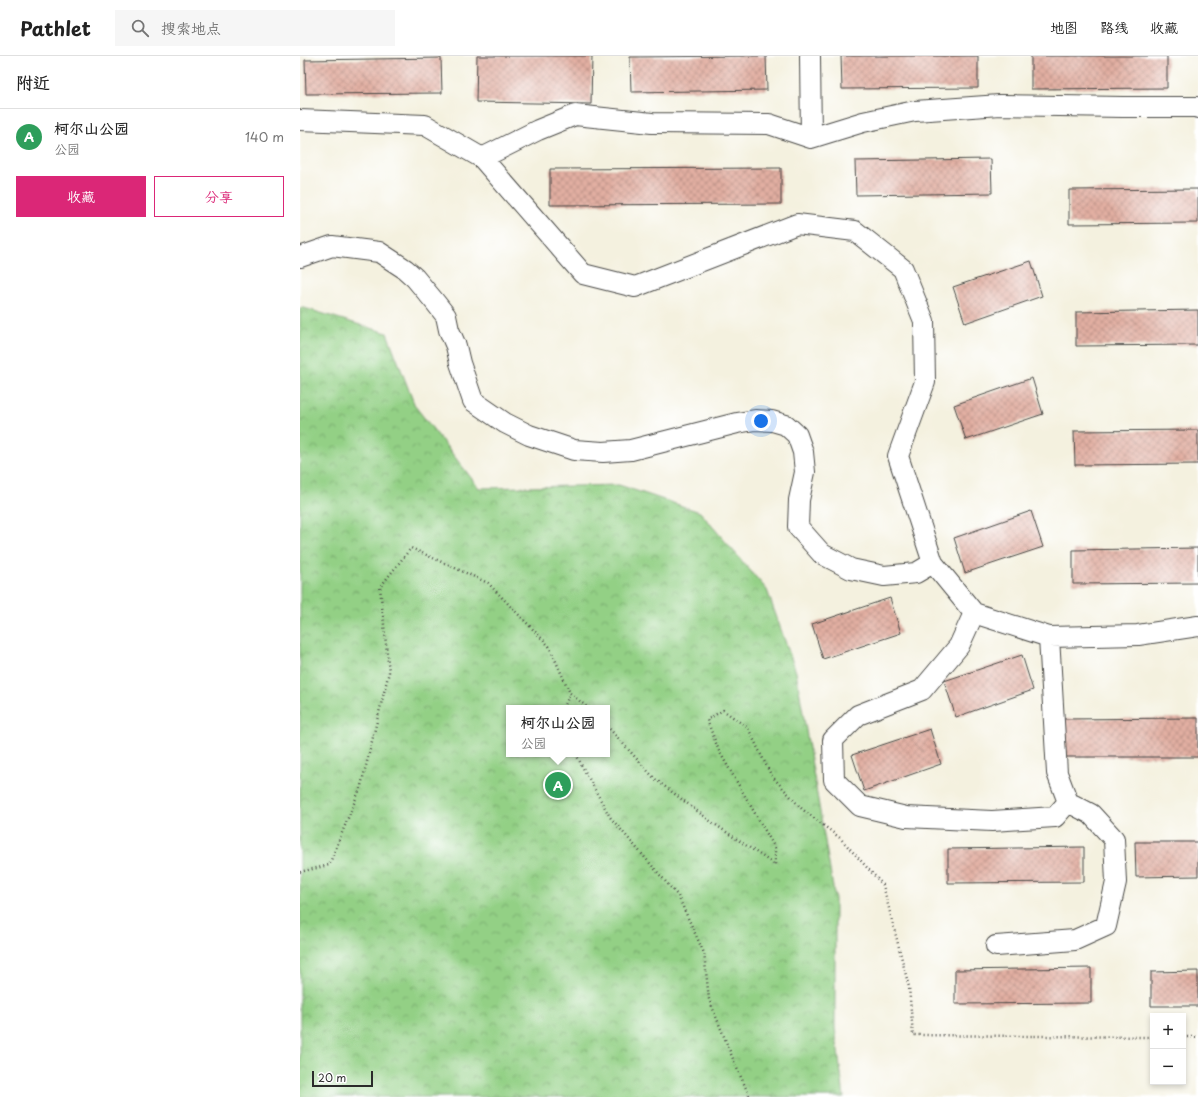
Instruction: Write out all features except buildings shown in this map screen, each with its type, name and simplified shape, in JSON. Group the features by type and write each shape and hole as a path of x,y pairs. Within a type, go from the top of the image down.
{"street":[{"path":"810,56 811,138"},
{"path":"482,158 538,130 575,115 652,123 769,124 811,138 863,122 916,111 1000,104 1198,108"},
{"path":"300,120 425,125 482,158 583,274 635,287 797,224 855,231 903,269 924,321 925,382 898,456 933,563 974,613 1049,637 1138,635 1198,626"},
{"path":"300,257 332,246 379,252 405,269 415,278 446,316 449,330 456,346 473,401 505,423 529,435 574,450 602,452 631,450 736,423 755,420 772,421 786,425 797,435 803,452 805,472 799,500 798,527 822,554 851,569 884,576 916,573 933,563"},
{"path":"974,613 959,646 922,690 858,716 833,740 834,780 860,806 906,817 992,821 1055,817 1068,802"},
{"path":"996,946 1075,940 1106,926 1116,882 1114,839 1091,814 1068,802 1056,773 1049,637"}],"path":[{"path":"300,872 329,865 361,786 389,672 380,587 411,548 488,583 549,646 570,693 584,705"},
{"path":"566,705 570,693"},
{"path":"610,729 654,779 713,823 775,865 775,848 720,751 707,720 723,710 748,728 772,775 802,809 840,838 882,885 909,987 913,1035 1150,1037"},
{"path":"578,757 610,817 678,896 704,953 710,999 735,1064 750,1097"},
{"path":"1186,1037 1198,1037"}],"green space":[{"path":"300,308 387,333 415,406 479,488 619,485 700,512 767,590 796,672 835,899 835,1028 844,1097 300,1097"}],"place":[{"name":"柯尔山公园","path":"558,785"}]}
